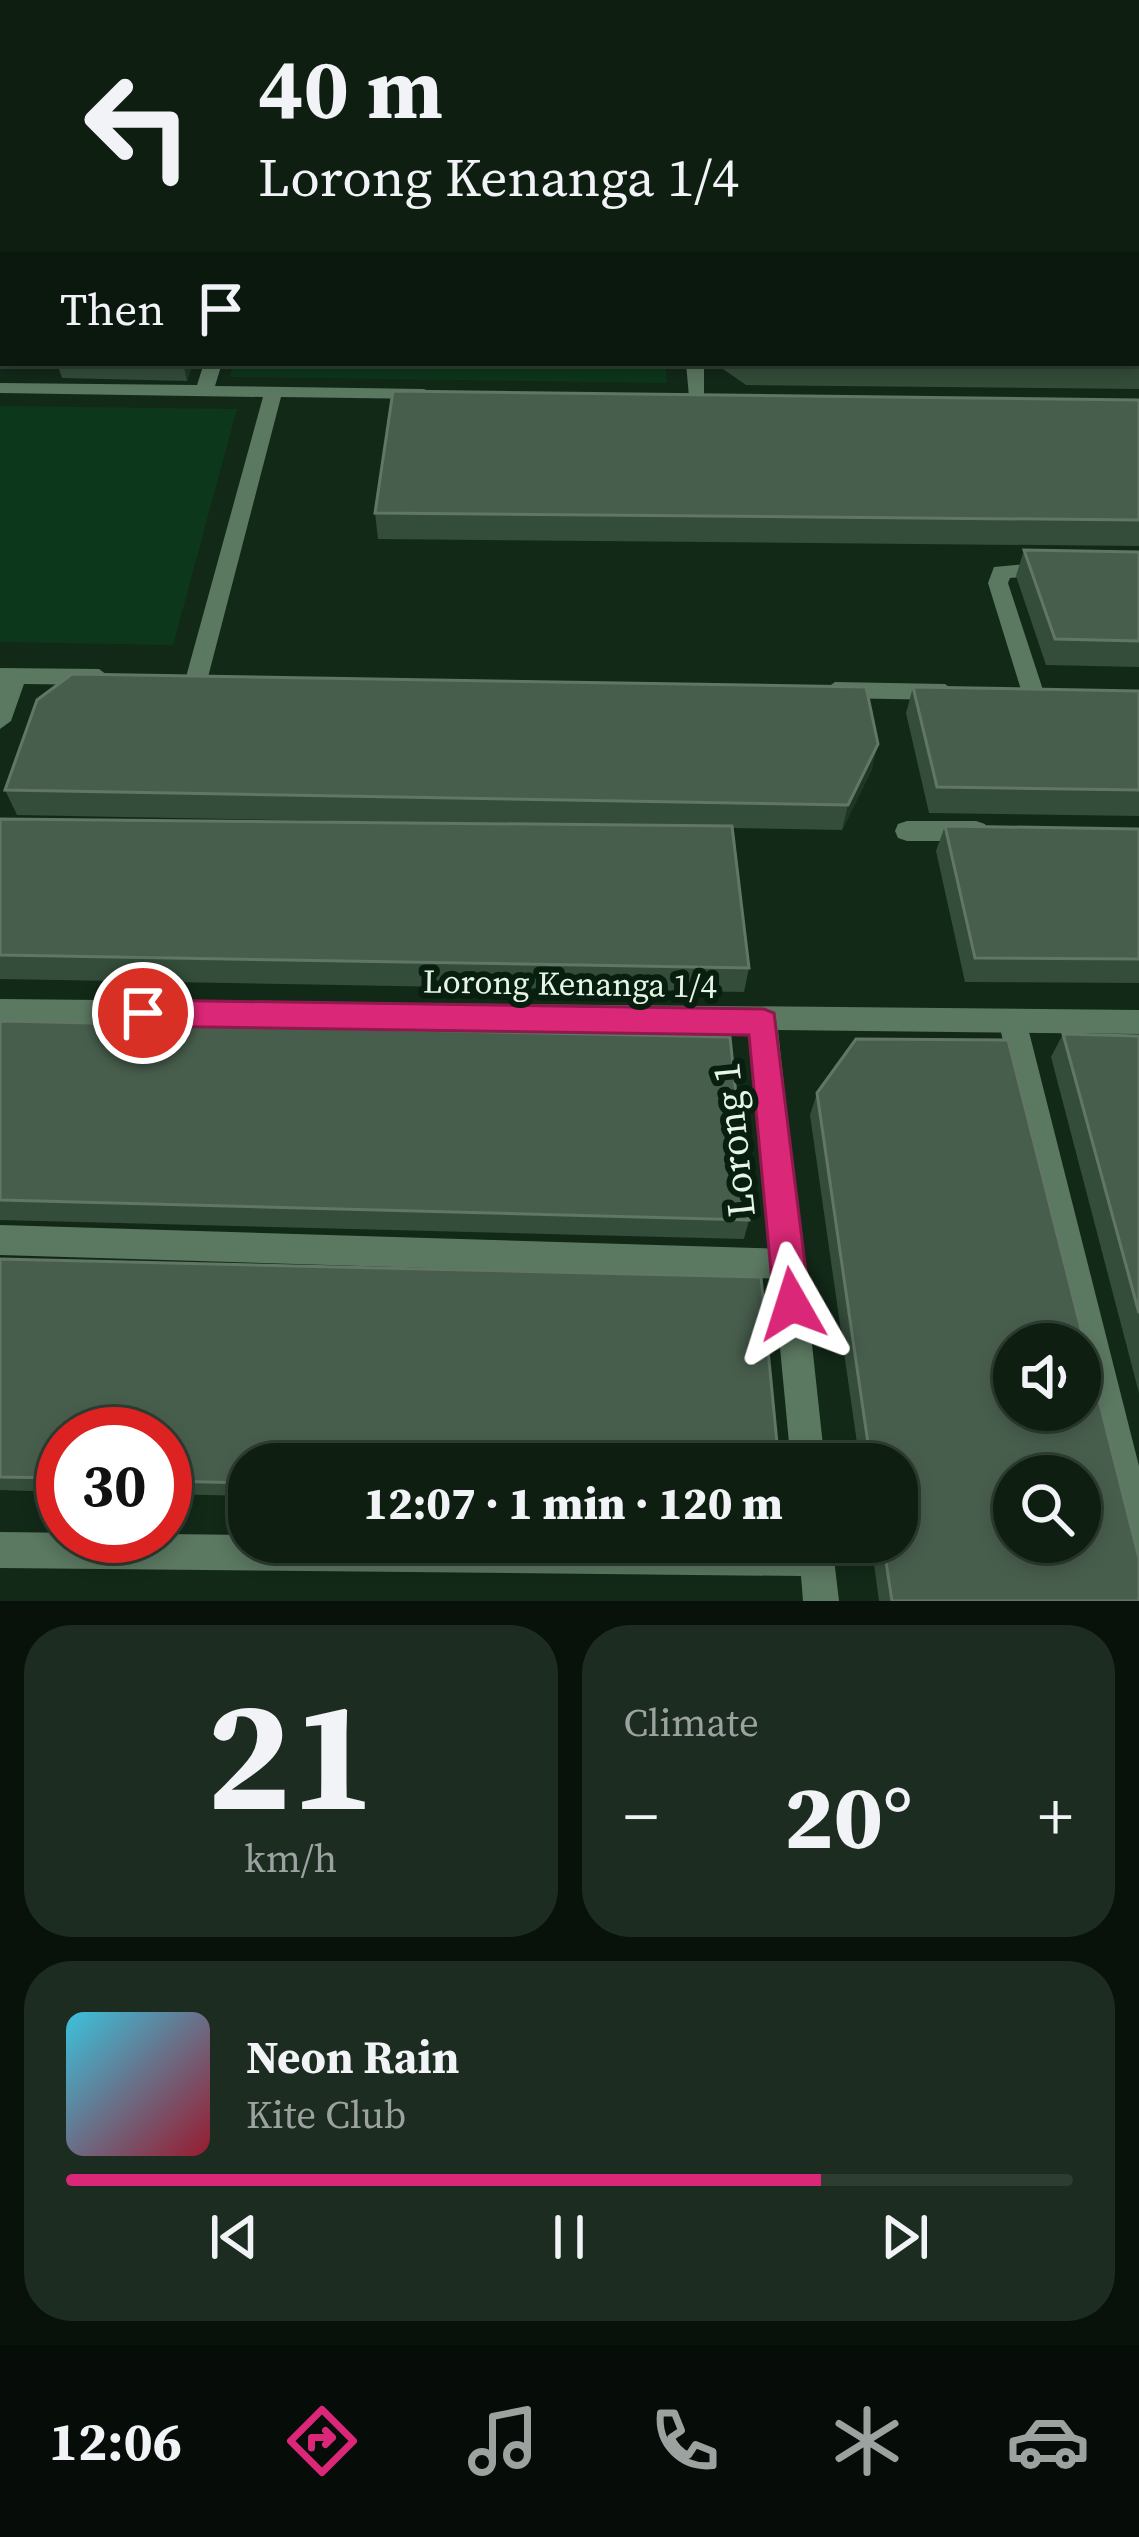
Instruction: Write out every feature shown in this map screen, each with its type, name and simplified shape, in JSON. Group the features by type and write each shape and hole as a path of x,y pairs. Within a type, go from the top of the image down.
{"street":[{"path":"204,391 212,366"},
{"path":"695,366 698,397"},
{"path":"0,388 439,394"},
{"path":"197,677 274,392"},
{"path":"674,397 721,398"},
{"path":"1032,693 998,583 1001,572 1075,569"},
{"path":"0,721 8,676 129,677"},
{"path":"818,689 961,692"},
{"path":"907,831 1000,831"},
{"name":"Lorong Kenanga 1/4","path":"0,1011 764,1022 1139,1022"},
{"name":"Lorong 1","path":"764,1022 806,1443"},
{"path":"1013,1024 1139,1535"},
{"path":"0,1240 788,1264"},
{"path":"0,1550 228,1550"},
{"path":"817,1563 821,1601"}],"green space":[{"path":"233,366 665,366 667,383 230,377"},
{"path":"0,406 237,409 173,645 0,642"}],"building":[{"path":"393,391 1139,400 1139,520 375,513"},
{"path":"1024,550 1139,552 1139,641 1055,639"},
{"path":"72,674 866,687 878,744 848,805 5,790 37,700"},
{"path":"913,687 1139,691 1139,790 937,787"},
{"path":"0,819 732,826 749,968 0,955"},
{"path":"945,826 1139,829 1139,959 975,958"},
{"path":"0,1021 730,1037 749,1220 0,1200"},
{"path":"1063,1034 1139,1036 1139,1313"},
{"path":"856,1039 1008,1040 1080,1323 993,1323 993,1431 1101,1431 1101,1408 1139,1558 1139,1601 892,1601 886,1563 918,1563 918,1443 868,1443 817,1093"},
{"path":"0,1259 761,1277 777,1443 228,1443 228,1482 192,1482 192,1407 36,1407 36,1478 0,1477"}],"route":[{"path":"143,1013 764,1022 792,1304"}]}
